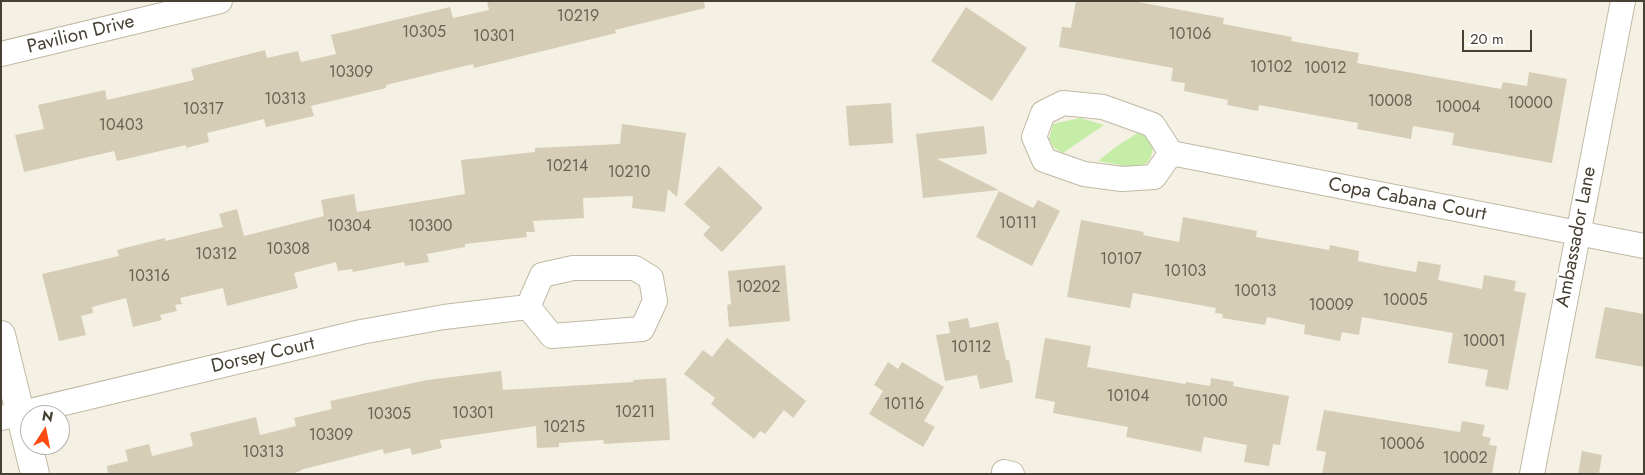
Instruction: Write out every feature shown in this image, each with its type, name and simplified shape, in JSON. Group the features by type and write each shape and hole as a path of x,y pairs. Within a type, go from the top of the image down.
{"street":[{"name":"Pavilion Drive","path":"1,54 183,6 220,1"},
{"name":"Ambassador Lane","path":"1532,474 1623,1"},
{"path":"1063,103 1103,107 1153,125 1171,153 1154,178 1122,178 1084,174 1044,160 1034,137 1043,113 1063,103"},
{"name":"Copa Cabana Court","path":"1171,153 1644,246"},
{"path":"573,268 636,268 651,278 655,301 642,330 552,336 528,307 542,275 573,268"},
{"name":"Dorsey Court","path":"11,416 362,332 444,317 528,307"},
{"path":"1,335 11,416 35,474"}],"green space":[{"path":"1080,118 1104,125 1063,153 1054,148 1049,139 1053,124"},
{"path":"1141,131 1150,140 1153,148 1147,163 1136,168 1098,161 1117,146"}],"building":[{"path":"487,1 704,1 705,8 615,30 616,33 474,68 473,64 386,85 386,88 311,106 314,116 266,127 264,119 207,133 209,142 186,148 186,145 117,161 114,151 24,172 15,135 44,129 38,105 105,90 107,100 194,80 191,69 265,50 267,58 298,51 301,62 336,54 331,35 450,7 453,18 489,10"},
{"path":"1076,1 1133,1 1224,18 1223,24 1292,37 1291,41 1359,53 1357,63 1501,89 1503,82 1527,86 1529,72 1567,79 1552,163 1452,145 1454,133 1413,126 1411,139 1357,129 1358,123 1259,105 1258,111 1227,105 1228,100 1184,91 1185,83 1171,81 1173,68 1059,47 1062,27 1071,28"},
{"path":"966,7 1027,48 992,101 931,61"},
{"path":"891,103 893,143 849,146 846,106"},
{"path":"622,124 686,133 677,197 668,189 665,212 632,208 633,196 583,198 584,218 533,221 535,232 526,232 527,237 465,244 465,247 427,254 429,262 405,266 404,262 353,272 352,269 338,271 336,262 294,273 298,288 227,306 223,288 180,298 182,304 175,305 177,311 160,315 162,320 133,327 126,298 92,307 93,313 81,316 86,335 59,341 42,274 119,256 117,250 165,238 165,241 223,227 219,214 237,209 244,236 324,216 321,200 354,194 357,212 465,194 461,160 535,152 535,148 620,144"},
{"path":"984,126 987,154 937,159 999,190 923,198 916,134"},
{"path":"719,166 763,208 722,252 703,235 710,227 684,204"},
{"path":"999,191 1033,208 1038,200 1060,211 1032,266 976,237"},
{"path":"1183,217 1257,231 1256,237 1329,250 1330,245 1359,251 1358,261 1383,266 1416,272 1418,261 1441,265 1438,280 1482,289 1484,275 1516,281 1514,291 1526,293 1508,390 1485,386 1488,370 1448,363 1453,333 1362,317 1359,335 1342,332 1340,341 1304,334 1305,325 1267,317 1265,325 1222,318 1223,314 1215,313 1216,308 1133,293 1130,308 1067,297 1081,220 1144,232 1143,235 1179,242"},
{"path":"785,265 790,321 729,327 727,305 731,304 728,271"},
{"path":"1605,307 1644,314 1644,367 1595,358"},
{"path":"968,318 970,328 998,322 1013,382 980,389 977,375 945,381 936,335 950,333 948,322"},
{"path":"727,338 806,401 793,418 784,410 765,434 760,431 754,439 711,404 715,398 684,374 703,350 712,357"},
{"path":"1045,338 1091,346 1087,367 1185,384 1186,382 1210,386 1211,378 1234,382 1233,386 1289,396 1280,445 1273,444 1269,466 1244,462 1247,445 1204,437 1201,452 1126,437 1128,427 1053,413 1055,402 1035,398"},
{"path":"888,362 898,369 902,362 944,387 924,421 935,427 923,447 869,414 883,391 874,385"},
{"path":"501,371 503,390 633,382 633,380 666,378 670,440 604,444 603,440 559,443 559,447 537,448 536,426 440,440 442,448 412,455 410,448 384,454 383,449 291,474 108,474 107,466 128,461 125,450 149,444 152,456 193,446 190,433 256,417 260,435 296,426 294,418 332,409 330,401 427,380"},
{"path":"1324,410 1460,432 1462,421 1485,425 1482,436 1491,438 1489,445 1497,446 1492,474 1322,474 1326,452 1316,450"},
{"path":"1582,451 1602,455 1599,474 1578,474"}]}
